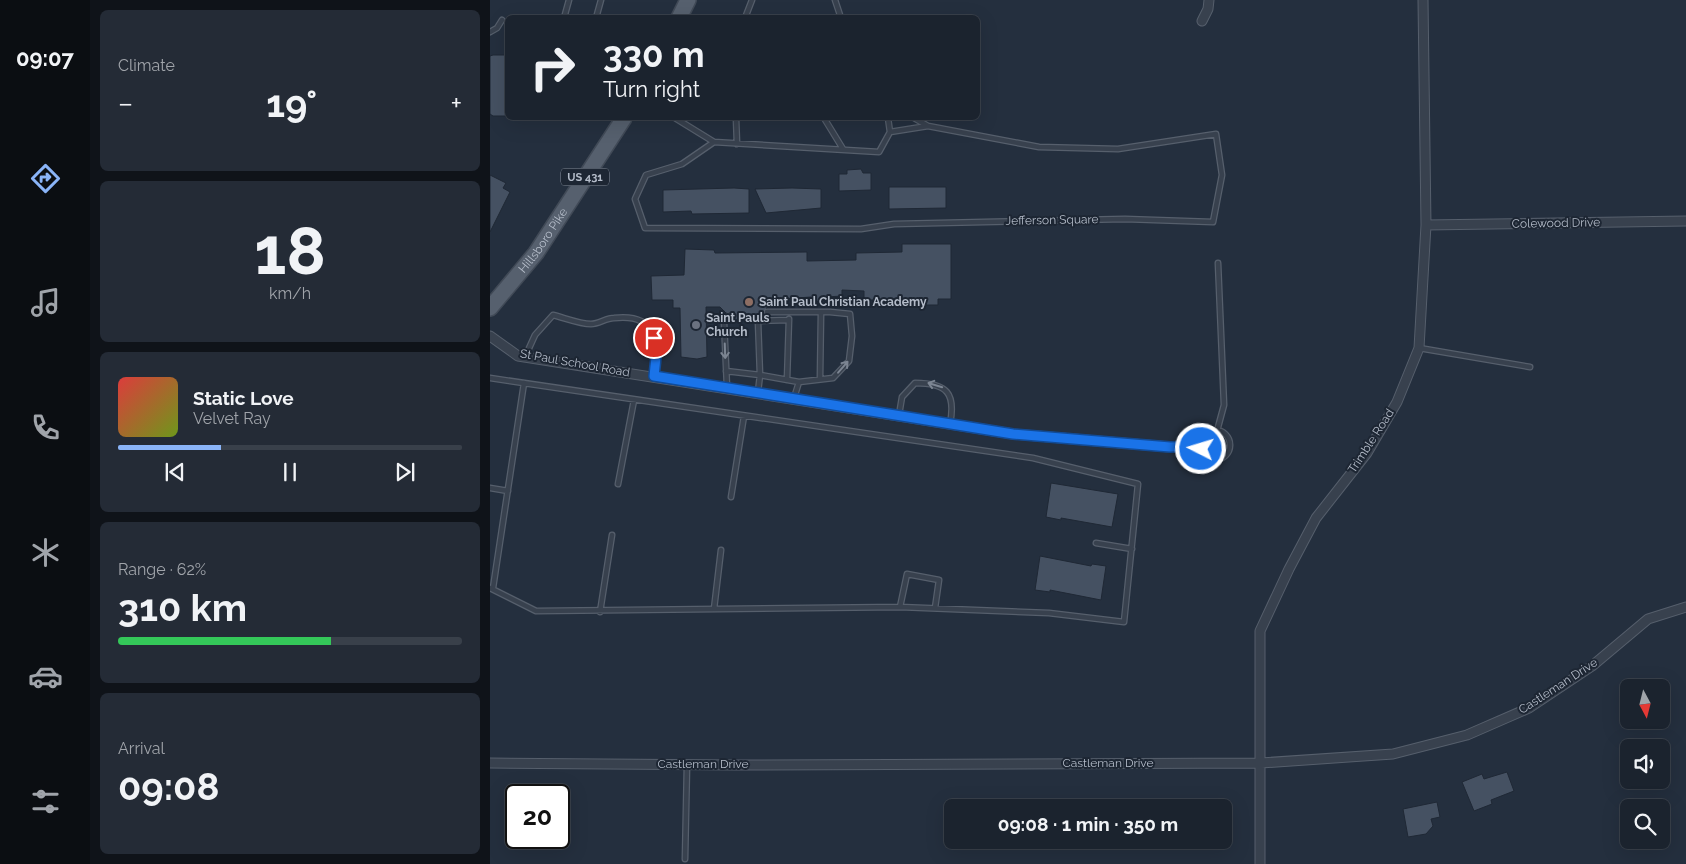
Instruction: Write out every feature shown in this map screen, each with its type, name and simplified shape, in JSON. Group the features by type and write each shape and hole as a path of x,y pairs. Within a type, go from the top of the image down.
{"main road":[{"path":"680,15 688,0"},
{"name":"Hillsboro Pike","path":"490,308 536,253 623,120"}],"street":[{"path":"1202,21 1209,0"},
{"name":"Trimble Road","path":"1260,864 1260,631 1284,578 1316,518 1367,453 1397,402 1419,348 1426,225 1423,0"},
{"name":"Colewood Drive","path":"1426,225 1686,221"},
{"name":"St Paul School Road","path":"490,336 518,356 758,392 1013,434 1170,447 1200,446"},
{"name":"Castleman Drive","path":"490,763 1261,763 1393,754 1467,735 1529,708 1592,666 1648,619 1686,606"}],"lane":[{"path":"565,15 569,0"},
{"path":"597,15 601,0"},
{"path":"746,15 752,0"},
{"path":"835,0 840,15"},
{"path":"490,32 497,28 502,20"},
{"path":"678,120 714,142 879,152 890,132 888,120"},
{"path":"736,120 737,144"},
{"path":"825,120 843,150"},
{"name":"Jefferson Square","path":"714,142 682,164 646,175 634,199 645,228 861,230 894,224 913,223 1126,219 1213,222 1222,174 1216,134 1118,149 1039,147 928,126 918,120"},
{"name":"Jefferson Square","path":"890,132 928,126"},
{"path":"1217,431 1224,405 1218,262"},
{"path":"726,371 799,382 833,378 849,362 852,336 850,314 767,312"},
{"path":"787,380 789,312"},
{"path":"820,379 822,312"},
{"path":"526,357 535,335 553,315 592,324 612,318 634,316 651,328 657,348 654,376"},
{"path":"727,388 724,322 728,316"},
{"path":"758,392 760,375 758,321 789,320"},
{"path":"1419,348 1530,367"},
{"path":"490,378 524,383 634,400 1033,458 1138,484 1124,622 1049,613 900,607 714,608 600,612 536,611 491,588 524,383"},
{"path":"794,398 799,382"},
{"path":"898,415 902,397 915,383 930,383 942,387 951,396 953,408 950,424"},
{"path":"618,484 634,400"},
{"path":"731,496 744,416"},
{"path":"1211,431 1217,431 1228,438 1230,447 1226,455 1219,459 1210,459 1204,454 1200,446 1204,436 1211,431"},
{"path":"490,488 508,491"},
{"path":"600,612 612,535"},
{"path":"1096,543 1132,549"},
{"path":"714,608 721,550"},
{"path":"900,607 907,574 939,580 935,608"},
{"path":"684,860 687,764"}],"building":[{"path":"505,55 505,116 493,116 490,114 490,56"},
{"path":"861,169 863,173 871,173 871,190 839,191 839,174 847,174 847,170"},
{"path":"490,175 506,183 503,188 510,192 490,232"},
{"path":"889,187 946,187 946,208 889,209"},
{"path":"749,189 749,213 692,214 691,211 663,212 663,190"},
{"path":"755,189 821,189 821,208 766,213"},
{"path":"902,244 951,244 951,299 938,299 938,305 912,305 912,300 887,301 886,306 878,306 877,300 864,300 864,291 842,290 842,296 826,297 823,301 811,302 811,297 767,300 767,308 763,312 768,317 739,317 735,322 731,313 726,313 720,307 706,307 707,357 697,359 681,357 680,308 673,308 673,300 652,300 651,276 684,275 685,249 714,250 715,253 807,252 807,261 856,260 856,253 902,252"},
{"path":"1051,483 1118,494 1112,527 1046,517"},
{"path":"1040,556 1091,566 1092,564 1106,566 1101,600 1050,590 1050,592 1035,590"},
{"path":"1507,772 1514,791 1491,800 1492,804 1474,811 1462,782 1482,774 1484,779"},
{"path":"1437,802 1440,817 1431,819 1433,826 1426,834 1408,837 1403,809"}],"place":[{"name":"Saint Paul Christian Academy","path":"749,302"},
{"name":"Saint Pauls Church","path":"696,325"}],"route":[{"path":"654,338 657,348 654,376 1013,434 1170,447 1200,446 1201,449"}]}
